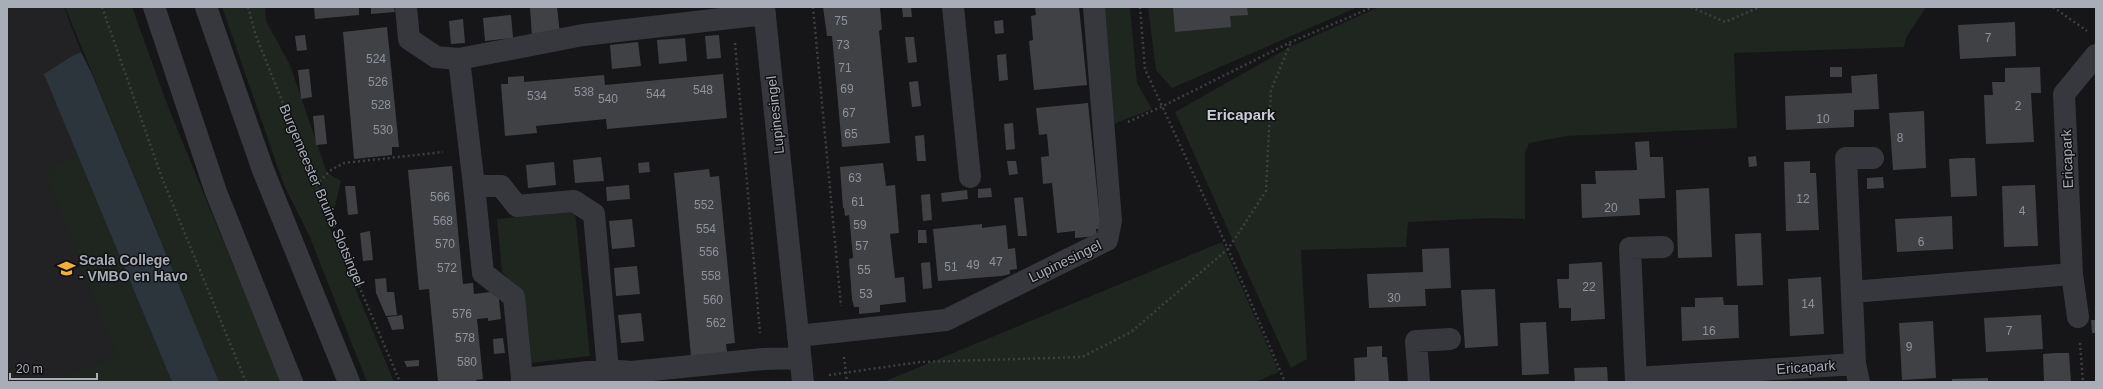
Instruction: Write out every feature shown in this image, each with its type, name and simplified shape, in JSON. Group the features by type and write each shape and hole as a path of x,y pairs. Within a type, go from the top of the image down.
{"street":[{"path":"154,7 216,192 292,382"},
{"path":"206,7 263,170 349,382"},
{"name":"Lupinesingel","path":"406,7 409,39 436,57 459,59 582,35 732,18 765,10 803,380"},
{"path":"953,7 970,177"},
{"name":"Lupinesingel","path":"798,336 946,320 1107,240 1111,221 1094,7"},
{"name":"Ericapark","path":"2078,317 2072,274 2064,94 2096,55"},
{"path":"459,59 483,273 514,297 522,379 608,370 631,377 762,359 800,358"},
{"name":"Ericapark","path":"1663,247 1630,248 1636,380 1857,373 1846,158 1873,158"},
{"path":"474,186 501,186 517,206 574,201 594,214 608,370"},
{"path":"1852,292 2072,274"},
{"path":"1419,382 1416,341 1450,339"}],"path":[{"path":"102,7 162,178 246,382"},
{"name":"Burgemeester Bruins Slotsingel","path":"248,7 256,36 316,185 400,382"},
{"path":"813,7 847,382"},
{"path":"1140,7 1145,69 1228,249 1285,382"},
{"path":"1104,132 1163,106 1291,42 1373,7"},
{"path":"1691,7 1725,22 1760,7"},
{"path":"2053,7 2090,33"},
{"path":"732,18 762,359"},
{"path":"803,380 845,372 920,362 1082,357 1131,332 1228,249 1266,191 1271,90 1291,42"},
{"path":"316,185 332,170 344,163 470,149"},
{"path":"2078,317 2084,382"}],"shaded area":[{"name":"Scala College - VMBO en Havo","path":"7,7 64,7 81,52 72,56 45,74 172,382 7,382"},
{"path":"65,7 132,7 169,109 281,382 219,382"},
{"path":"222,7 265,7 266,21 290,65 327,173 341,181 330,227 394,382 367,382 309,235 284,185"},
{"path":"1099,7 1130,7 1137,83 1152,109 1111,125"},
{"path":"1148,7 1358,7 1172,88 1156,70"},
{"path":"1379,7 1926,7 1906,38 1904,47 1734,53 1737,128 1567,136 1529,143 1525,153 1525,219 1492,218 1408,222 1406,247 1301,250 1307,359 1291,368 1175,112 1290,47"},
{"path":"81,52 92,74 219,382 172,382 44,74"},
{"path":"77,155 172,382 53,382 116,355 45,172"},
{"path":"575,212 590,356 530,363 523,296 502,272 497,219"},
{"path":"1222,242 1279,372 1255,382 883,382"}],"building":[{"path":"314,7 359,7 359,15 315,19"},
{"path":"371,7 394,7 395,12 371,14"},
{"path":"530,7 557,7 560,34 532,37"},
{"path":"823,7 880,8 882,29 879,31 890,143 842,147 832,36 827,36"},
{"path":"902,7 911,7 912,17 903,17"},
{"path":"1035,7 1079,7 1087,85 1034,90 1029,41 1033,40 1031,16 1036,15"},
{"path":"1173,7 1247,7 1248,15 1230,16 1231,27 1175,32"},
{"path":"511,15 513,38 485,41 483,18"},
{"path":"463,19 465,43 451,44 449,21"},
{"path":"1003,20 1004,33 995,34 994,21"},
{"path":"2015,22 2016,56 1960,59 1958,25"},
{"path":"387,27 399,147 392,147 392,155 354,159 343,32"},
{"path":"305,35 307,50 297,51 295,36"},
{"path":"719,35 721,58 707,59 705,36"},
{"path":"905,37 914,37 917,62 908,63"},
{"path":"685,38 687,61 659,64 657,40"},
{"path":"638,42 641,66 612,69 610,45"},
{"path":"1006,54 1008,80 999,81 997,55"},
{"path":"1830,67 1842,67 1842,77 1830,77"},
{"path":"2040,67 2041,93 2031,93 2034,142 1986,144 1984,95 1993,95 1992,82 2005,82 2005,68"},
{"path":"309,69 312,97 301,99 298,70"},
{"path":"723,74 727,118 607,129 606,119 536,126 537,133 505,136 501,84 508,84 508,77 524,76 524,82 604,75 605,85"},
{"path":"1877,74 1879,109 1854,110 1854,127 1786,130 1785,96 1852,93 1851,76"},
{"path":"918,81 921,106 912,107 909,82"},
{"path":"1088,103 1101,229 1096,229 1097,236 1075,238 1075,231 1057,233 1052,183 1043,184 1041,157 1049,156 1047,134 1039,135 1036,108"},
{"path":"1924,111 1926,168 1893,170 1889,113"},
{"path":"324,115 327,144 316,145 313,116"},
{"path":"1013,123 1015,149 1006,150 1004,124"},
{"path":"924,135 926,161 917,161 915,136"},
{"path":"1649,141 1650,157 1663,157 1665,198 1639,199 1640,215 1582,218 1581,184 1596,184 1595,171 1637,170 1635,142"},
{"path":"1756,156 1757,166 1749,167 1748,157"},
{"path":"601,157 604,181 575,183 573,160"},
{"path":"1975,158 1977,196 1951,197 1949,159"},
{"path":"1007,161 1016,161 1018,174 1009,175"},
{"path":"1810,161 1810,173 1816,173 1819,230 1786,231 1784,162"},
{"path":"554,162 556,185 528,188 526,165"},
{"path":"649,162 650,172 639,173 638,163"},
{"path":"883,163 886,186 895,185 899,233 890,234 895,278 904,277 906,302 880,305 880,312 859,314 859,307 854,307 852,299 849,259 853,258 849,215 845,216 843,208 840,167"},
{"path":"452,166 463,284 473,283 474,294 498,291 501,319 488,321 488,318 477,319 483,379 476,380 476,382 438,382 429,289 419,290 408,170"},
{"path":"709,169 710,177 719,176 735,343 726,344 727,352 691,356 674,173"},
{"path":"1883,177 1884,188 1867,189 1867,178"},
{"path":"629,185 630,199 607,201 606,187"},
{"path":"2035,185 2038,246 2004,247 2002,186"},
{"path":"345,186 355,186 358,214 348,215"},
{"path":"991,188 992,197 978,198 978,189"},
{"path":"1709,188 1712,257 1678,258 1676,190"},
{"path":"967,190 968,199 942,202 941,193"},
{"path":"930,194 932,220 923,221 921,195"},
{"path":"1023,197 1027,236 1018,236 1014,198"},
{"path":"1952,216 1953,249 1897,252 1895,219"},
{"path":"632,219 635,247 612,249 609,221"},
{"path":"982,224 982,228 1006,225 1008,249 1015,248 1017,269 1010,270 1010,274 1002,276 938,281 933,229"},
{"path":"918,230 926,230 927,243 918,243"},
{"path":"370,231 373,260 363,261 360,233"},
{"path":"1761,233 1763,285 1737,286 1735,234"},
{"path":"1449,248 1451,288 1425,289 1426,306 1369,308 1367,274 1423,272 1422,249"},
{"path":"930,262 932,288 923,289 921,263"},
{"path":"1602,262 1605,319 1571,321 1571,308 1559,308 1557,279 1569,279 1569,264"},
{"path":"637,266 640,294 616,296 614,268"},
{"path":"1821,277 1824,334 1790,336 1788,279"},
{"path":"386,278 387,292 394,292 397,315 386,316 376,293 375,279"},
{"path":"1495,289 1498,346 1465,348 1461,290"},
{"path":"1723,297 1724,305 1738,305 1739,338 1682,341 1681,307 1695,307 1695,298"},
{"path":"641,313 644,341 621,343 618,315"},
{"path":"402,315 404,329 392,330 387,317"},
{"path":"2041,315 2043,349 1986,352 1984,318"},
{"path":"2091,320 2096,320 2096,333 2092,333"},
{"path":"1933,321 1936,378 1902,380 1899,323"},
{"path":"1546,322 1549,374 1522,375 1520,323"},
{"path":"503,338 505,353 494,354 493,339"},
{"path":"1382,346 1382,357 1387,357 1389,382 1355,382 1354,358 1367,357 1367,347"},
{"path":"2069,353 2071,382 2044,382 2043,354"},
{"path":"419,360 419,366 407,367 404,361"},
{"path":"1607,367 1608,382 1575,382 1574,368"},
{"path":"1988,378 1988,382 1952,382 1952,379"}],"place":[{"name":"Scala College - VMBO en Havo","path":"66,268"}],"district":[{"name":"Ericapark","path":"1241,114"}]}
